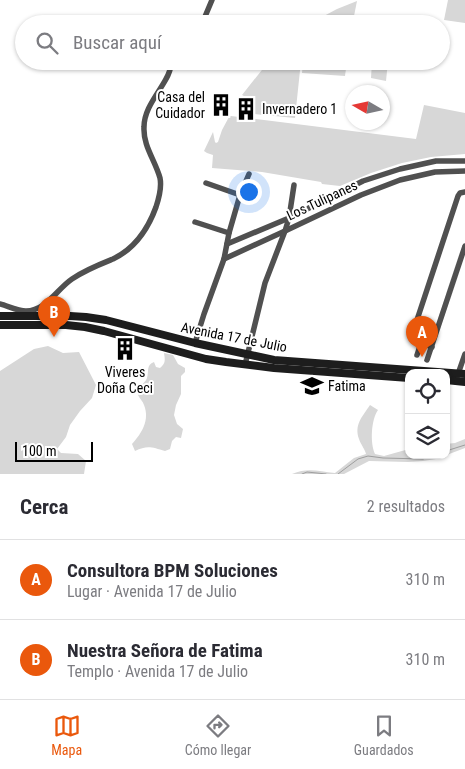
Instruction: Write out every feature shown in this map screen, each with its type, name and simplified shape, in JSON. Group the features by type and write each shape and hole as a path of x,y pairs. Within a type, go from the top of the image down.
{"main road":[{"name":"Avenida 17 de Julio","path":"0,316 86,317 106,320 195,343 274,360 459,376 465,382"},
{"name":"Avenida 17 de Julio","path":"0,325 66,325 86,327 206,359 245,365 405,378"}],"street":[{"path":"206,15 212,0"},
{"path":"0,304 25,311 39,308 78,274 123,253 138,239 154,212 161,188 160,178 146,146 144,135 145,118 169,70"},
{"name":"Los Tulipanes","path":"227,244 289,218 363,181 400,169 436,161 465,160"},
{"name":"Los Tulipanes","path":"245,365 265,283 285,231 361,194 400,180 435,172 465,171"},
{"path":"195,343 224,259 240,195 249,174"},
{"path":"206,183 240,195"},
{"path":"224,259 285,231 294,184"},
{"path":"432,347 411,338 458,196 460,193 465,192"},
{"path":"195,222 230,233"},
{"path":"427,360 465,246"},
{"path":"417,355 421,343"},
{"path":"459,376 465,354"}],"shaded area":[{"path":"448,0 465,0 465,23 450,21 450,15 445,15"},
{"path":"357,1 354,15 326,15"},
{"path":"262,70 300,70 295,118 253,114 254,107 245,106 248,98 242,95"},
{"path":"302,70 346,70 345,76 302,73"},
{"path":"371,70 387,70 386,81 371,78"},
{"path":"424,105 465,113 465,154 431,157 402,163 340,186 262,172 212,168 213,155 204,151 213,132 215,142 218,142 222,130 231,116 416,139"},
{"path":"48,346 63,353 79,352 96,385 92,398 70,425 66,437 57,449 61,453 78,454 86,461 84,474 0,474 0,371 34,349"},
{"path":"164,353 173,355 178,364 185,368 185,372 181,376 181,394 174,415 177,424 183,429 181,438 176,437 172,441 170,449 165,451 150,447 135,451 132,444 142,431 146,416 138,390 147,378 150,365 154,362 156,367 160,368 163,365 165,360"},
{"path":"370,405 378,410 372,432 372,444 375,454 384,456 405,450 405,459 436,459 408,462 369,461 344,474 292,474 309,470 335,473 354,458 366,454 359,439 357,429"},
{"path":"465,439 465,448 450,454 450,444"}],"waterway":[{"path":"450,450 465,445"},
{"path":"338,474 358,459 368,456 405,459"},
{"path":"302,474 307,472 326,474"}],"place":[{"name":"Casa del Cuidador","path":"221,105"},
{"name":"Invernadero 1","path":"246,109"},
{"name":"Nuestra Señora de Fatima","path":"54,337"},
{"name":"Viveres Doña Ceci","path":"125,349"},
{"name":"Consultora BPM Soluciones","path":"422,357"},
{"name":"Fatima","path":"312,386"}]}
